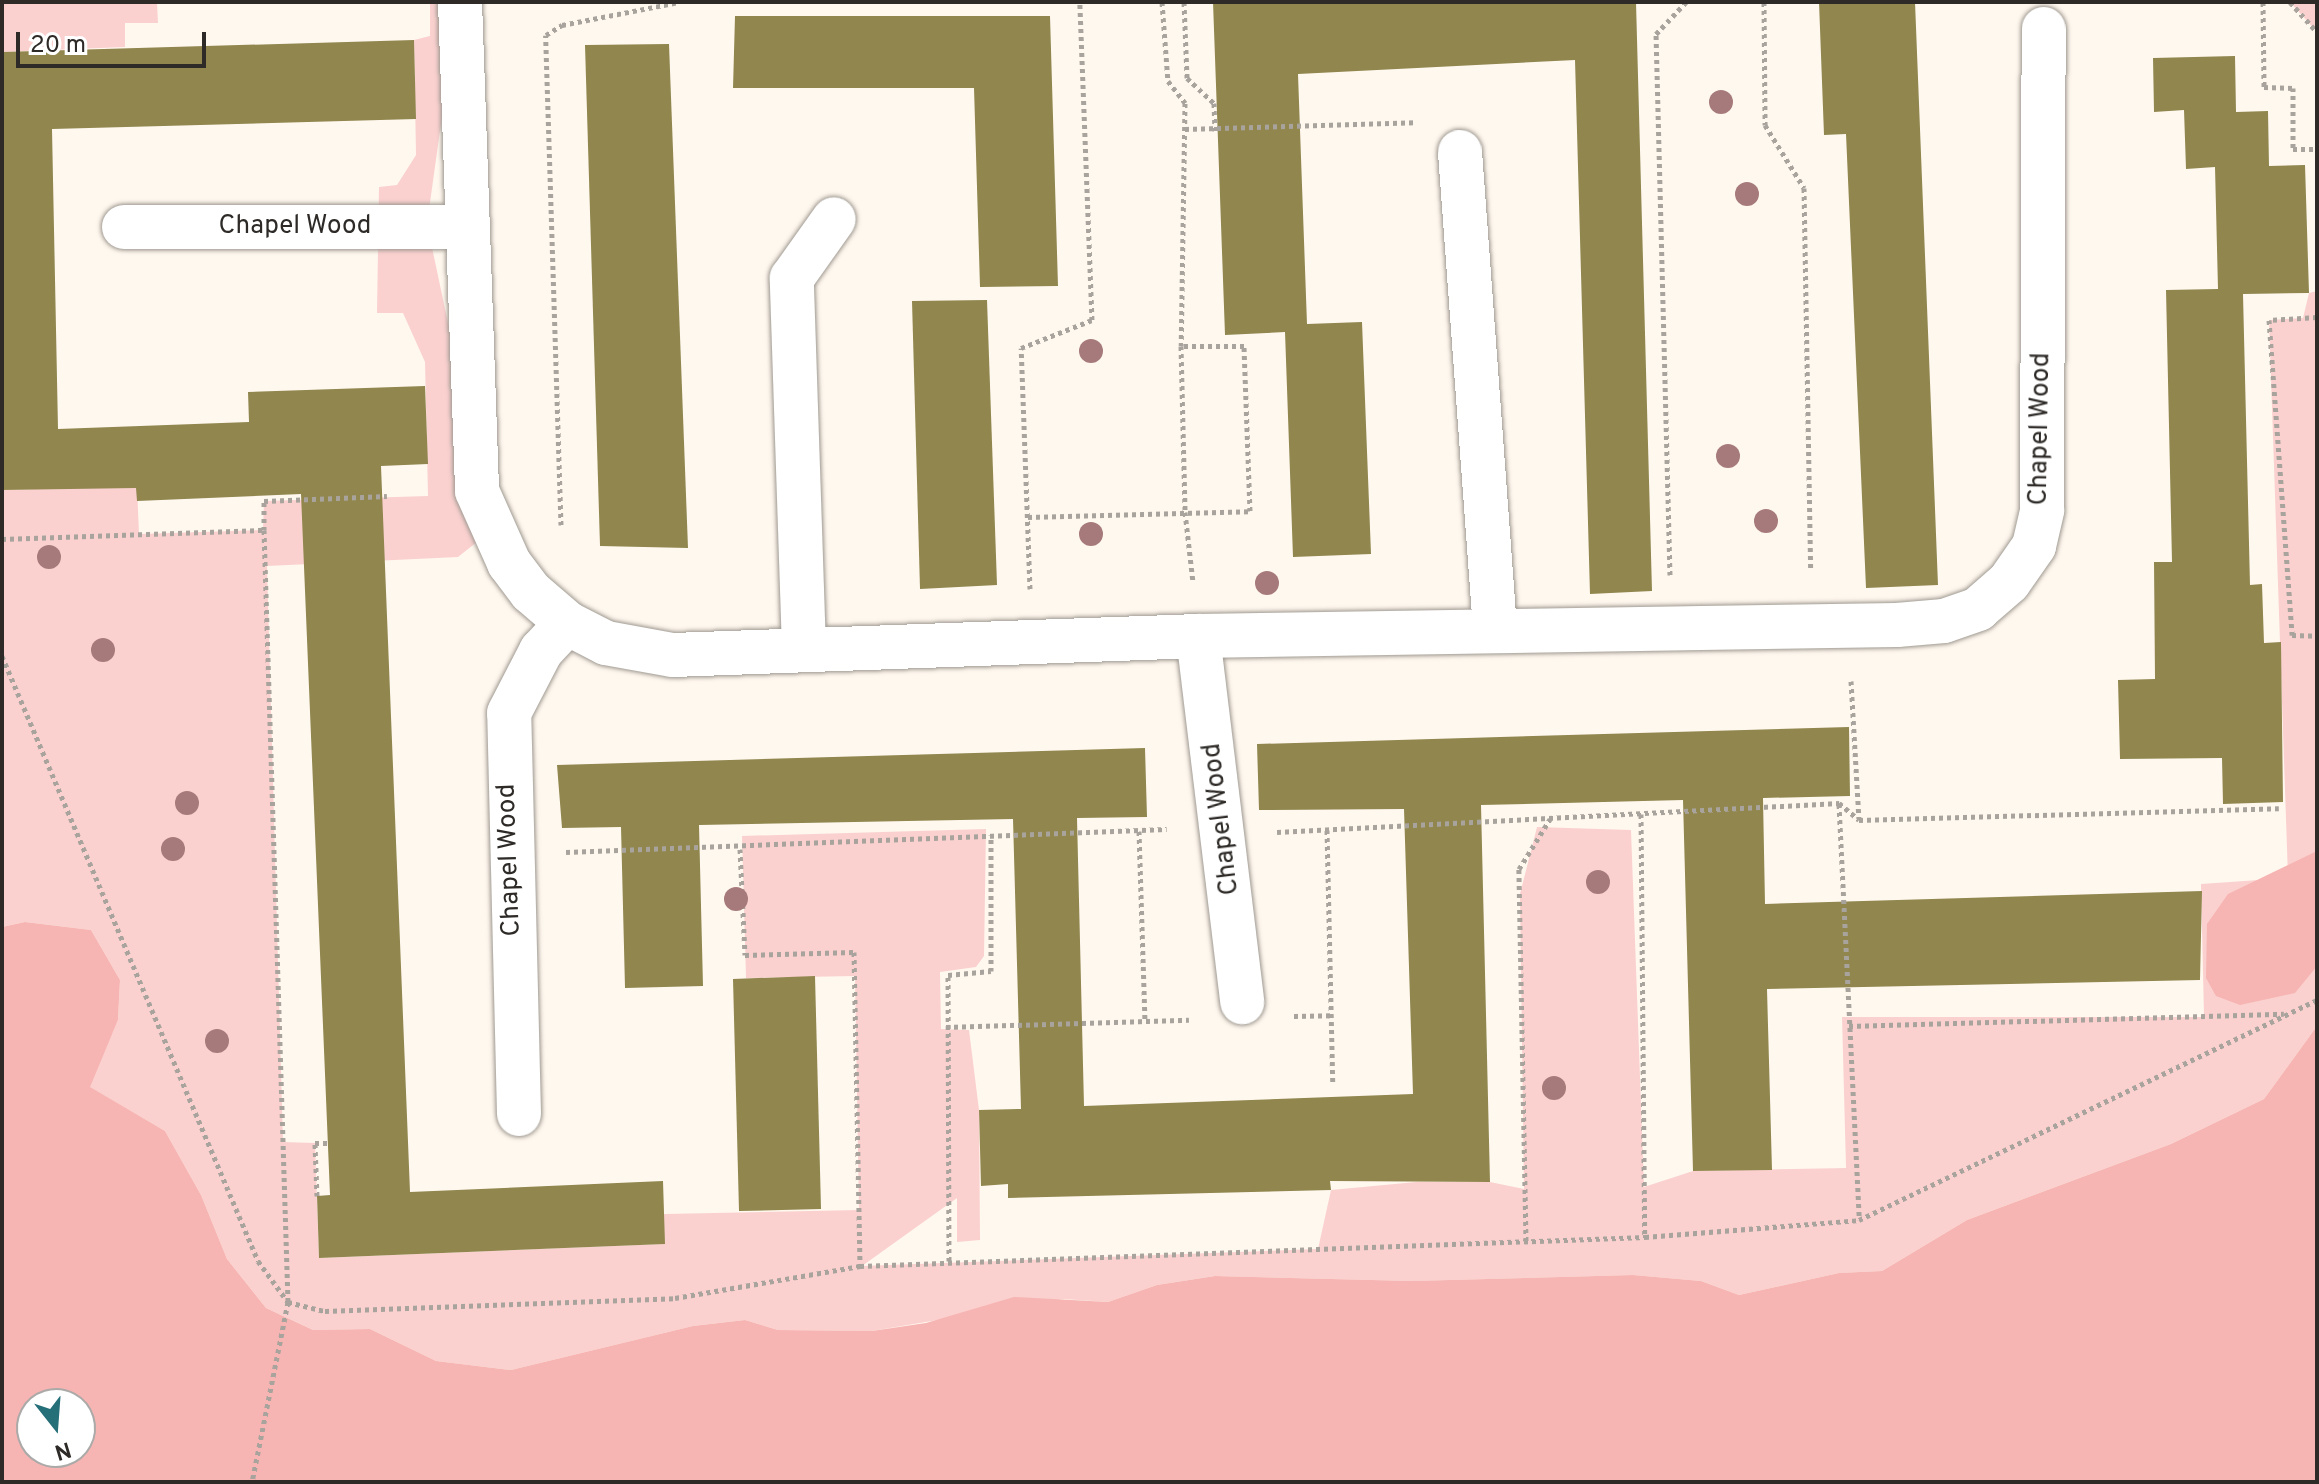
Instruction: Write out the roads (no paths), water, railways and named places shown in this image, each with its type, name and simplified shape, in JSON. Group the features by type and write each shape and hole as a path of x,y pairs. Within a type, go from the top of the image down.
{"street":[{"name":"Chapel Wood","path":"460,2 477,491 509,563 531,592 567,623 606,643 673,655 1033,645 1198,636 1830,626 1944,621 1978,609 2009,582 2034,546 2042,510 2044,29"},
{"path":"1460,152 1495,631"},
{"path":"804,649 792,278 834,219"},
{"name":"Chapel Wood","path":"124,227 466,227"},
{"name":"Chapel Wood","path":"519,1114 510,853 509,713 541,651 567,623"},
{"name":"Chapel Wood","path":"1198,636 1224,830 1242,1002"}]}
